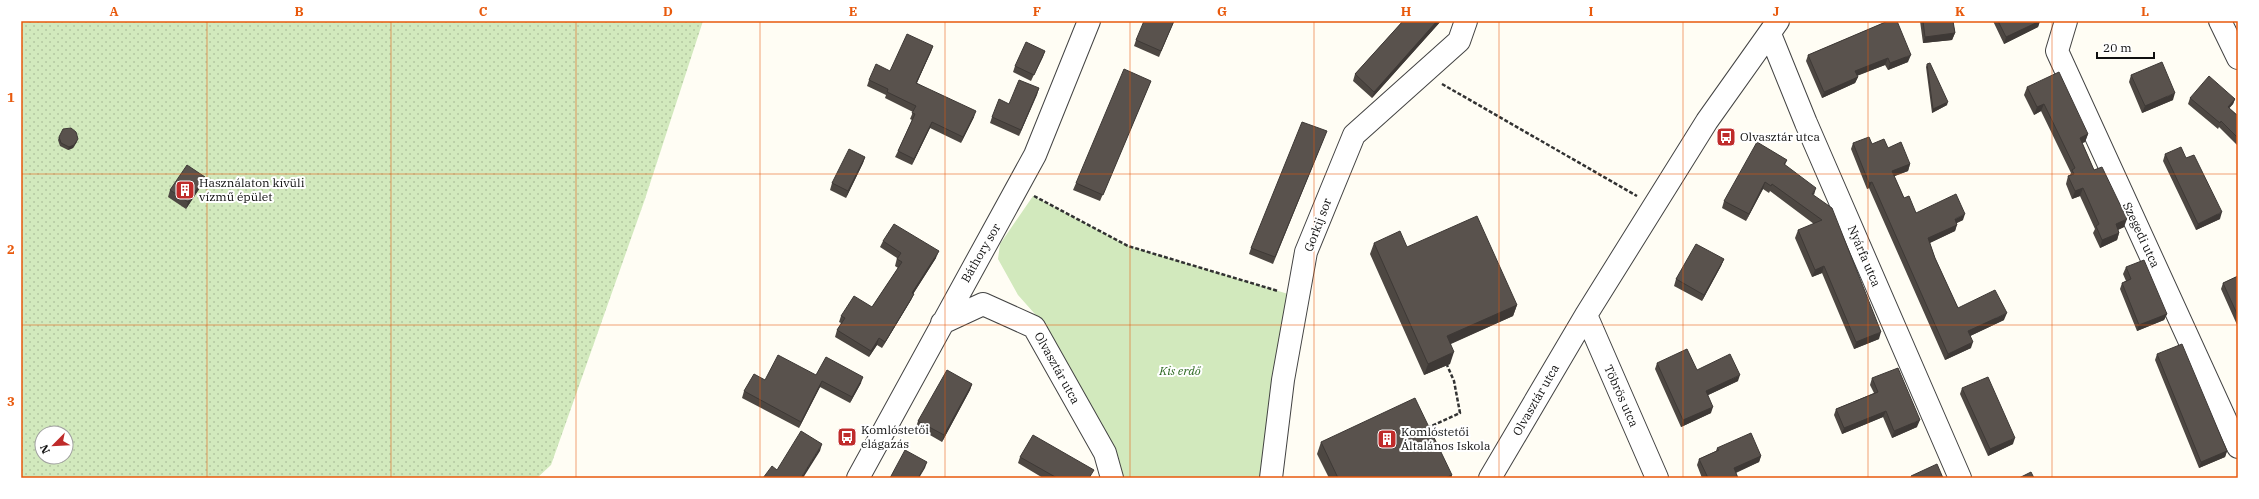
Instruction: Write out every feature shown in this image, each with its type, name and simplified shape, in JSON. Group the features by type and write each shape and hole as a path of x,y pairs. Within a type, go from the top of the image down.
{"street":[{"name":"Báthory sor","path":"858,478 1035,155 1089,21"},
{"name":"Gorkij sor","path":"1271,478 1283,380 1306,252 1354,134 1459,41 1466,21"},
{"name":"Szegedi utca","path":"2066,21 2058,51 2238,447"},
{"path":"2220,21 2238,58"},
{"name":"Olvasztár utca","path":"1490,478 1586,315 1707,121 1774,27"},
{"name":"Nyárfa utca","path":"1774,27 1806,122 1960,478"},
{"name":"Olvasztár utca","path":"942,323 983,304 1034,327 1105,453 1112,478"},
{"name":"Töbrös utca","path":"1586,315 1657,478"}],"path":[{"path":"1423,73 1654,206"},
{"path":"1018,188 1128,246 1298,297"},
{"path":"1421,430 1460,413 1454,381 1447,365"}],"green space":[{"path":"21,21 703,21 645,199 551,465 537,478 21,478"},
{"name":"Kis erdő","path":"1033,196 1128,246 1298,297 1271,478 1112,478 1042,322 1018,295 998,259 1000,244"}],"building":[{"path":"1144,21 1174,21 1161,51 1136,40"},
{"path":"1403,21 1437,21 1374,92 1355,74"},
{"path":"1888,21 1897,21 1911,55 1890,63 1888,58 1855,71 1858,77 1824,92 1808,55"},
{"path":"1923,21 1953,21 1955,33 1925,37"},
{"path":"1998,21 2040,21 2006,37"},
{"path":"907,34 933,46 916,83 976,111 963,137 932,122 914,159 898,151 915,114 912,113 916,106 887,92 888,89 869,80 876,64 890,71"},
{"path":"1026,42 1045,51 1034,75 1015,66"},
{"path":"2162,62 2175,93 2145,106 2131,75"},
{"path":"1930,63 1948,102 1933,109 1927,64"},
{"path":"1124,69 1151,81 1103,195 1076,183"},
{"path":"2059,72 2088,134 2080,138 2094,170 2102,167 2127,219 2116,224 2119,233 2102,240 2096,226 2099,224 2083,188 2075,191 2068,176 2074,174 2072,170 2075,168 2044,104 2037,107 2027,87"},
{"path":"2209,76 2235,99 2228,107 2238,116 2238,138 2221,121 2220,123 2190,98"},
{"path":"1019,80 1039,88 1021,130 992,117 999,99 1009,104"},
{"path":"1302,122 1327,131 1275,257 1251,248"},
{"path":"71,128 76,132 78,139 74,145 69,147 61,143 59,137 63,129"},
{"path":"1869,137 1872,144 1884,139 1888,148 1901,142 1910,164 1892,171 1904,198 1909,196 1916,213 1956,194 1965,214 1955,219 1957,225 1928,238 1935,258 1958,308 1995,290 2007,313 1968,331 1973,342 1948,354 1872,182 1869,183 1853,143"},
{"path":"1757,142 1787,160 1784,164 1816,188 1812,194 1832,208 1881,332 1856,342 1824,266 1815,270 1798,230 1822,220 1772,184 1771,186 1765,182 1749,214 1724,201"},
{"path":"2181,147 2186,158 2194,155 2222,212 2198,224 2165,154"},
{"path":"849,149 865,157 848,191 832,183"},
{"name":"Használaton kívüli vízmű épület","path":"187,165 205,177 188,202 170,190"},
{"path":"1477,216 1517,305 1447,336 1454,352 1428,364 1374,243 1400,231 1407,247"},
{"path":"894,224 939,251 912,293 914,294 885,342 879,338 871,351 837,330 845,318 841,316 854,296 872,307 902,262 897,259 901,253 883,241"},
{"path":"1696,244 1724,259 1704,295 1676,279"},
{"path":"2144,260 2167,314 2139,325 2122,283 2131,279 2126,267"},
{"path":"2238,276 2238,316 2223,283"},
{"path":"2182,344 2227,451 2201,462 2157,354"},
{"path":"1687,349 1697,370 1730,354 1740,375 1706,391 1713,407 1683,420 1657,363"},
{"path":"778,355 816,375 826,357 863,377 852,397 822,381 801,422 744,391 754,374 765,380"},
{"path":"1898,368 1920,420 1894,431 1886,411 1844,428 1836,409 1878,392 1872,378"},
{"path":"947,370 972,384 944,435 918,421"},
{"path":"1988,377 2015,438 1990,449 1962,388"},
{"name":"Komlóstetői Általános Iskola","path":"1415,398 1452,475 1445,478 1338,478 1321,442"},
{"path":"801,431 822,444 801,478 763,478 772,466 777,470"},
{"path":"1751,433 1761,456 1734,468 1738,478 1708,478 1699,459 1719,450 1717,448"},
{"path":"1033,435 1094,470 1089,478 1057,478 1020,457"},
{"path":"905,450 927,462 918,478 890,478"},
{"path":"1937,464 1943,478 1912,478 1911,476"},
{"path":"2031,472 2034,478 2019,478"}],"place":[{"name":"Olvasztár utca","path":"1726,137"},
{"name":"Használaton kívüli vízmű épület","path":"185,190"},
{"name":"Komlóstetői elágazás","path":"847,437"},
{"name":"Komlóstetői Általános Iskola","path":"1387,439"}]}
